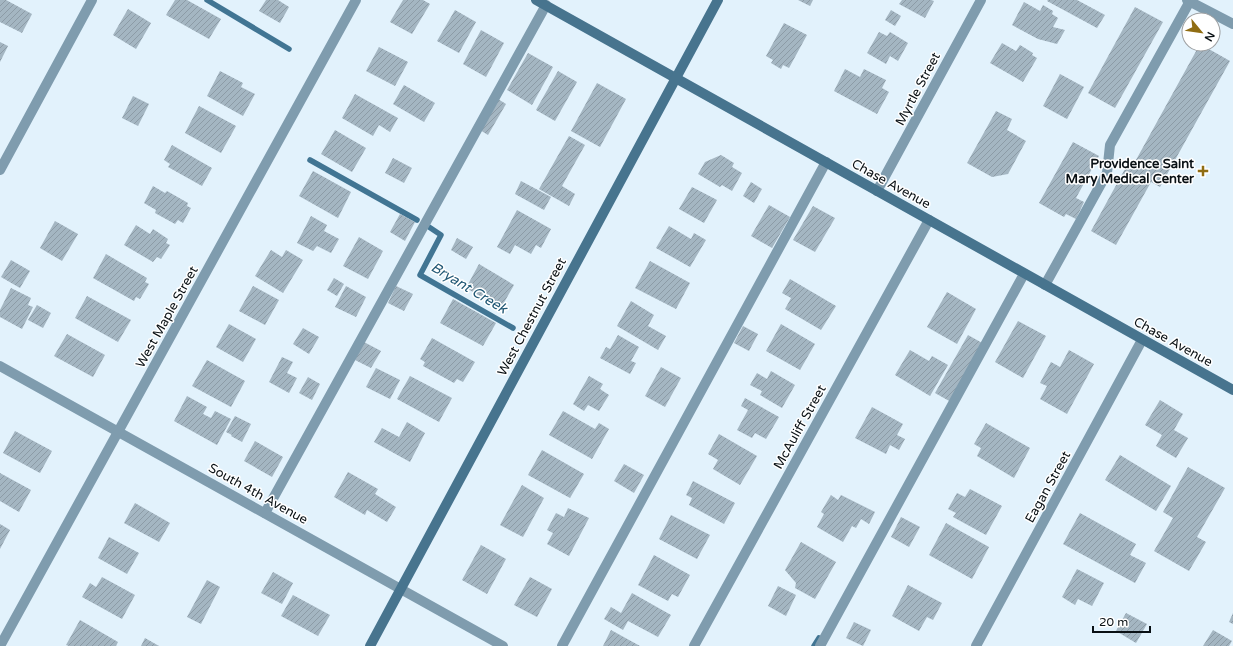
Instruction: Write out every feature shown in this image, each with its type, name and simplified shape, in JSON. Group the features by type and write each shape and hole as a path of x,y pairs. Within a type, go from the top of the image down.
{"street":[{"path":"0,170 92,0"},
{"name":"West Maple Street","path":"0,646 356,0"},
{"name":"Chase Avenue","path":"536,0 1233,390"},
{"name":"West Chestnut Street","path":"370,646 718,0"},
{"name":"Myrtle Street","path":"878,191 981,0"},
{"path":"1045,285 1107,173 1110,145 1188,1 1233,24"},
{"path":"265,513 546,5"},
{"path":"562,646 826,162"},
{"name":"McAuliff Street","path":"694,646 929,220"},
{"path":"820,646 1024,274"},
{"name":"Eagan Street","path":"976,646 1142,340"},
{"name":"South 4th Avenue","path":"0,366 503,646"}],"building":[{"path":"0,0 6,0 32,14 22,33 0,22"},
{"path":"175,0 187,0 221,19 209,39 166,15"},
{"path":"266,0 278,0 289,7 280,23 259,11"},
{"path":"403,0 423,0 430,4 412,34 390,22"},
{"path":"798,0 813,0 810,6"},
{"path":"902,0 934,1 925,18 899,4"},
{"path":"1077,0 1105,15 1097,28 1047,1"},
{"path":"1024,2 1040,11 1043,5 1053,11 1052,14 1058,18 1053,27 1065,30 1057,44 1038,39 1012,25"},
{"path":"1135,7 1163,22 1115,108 1088,93"},
{"path":"128,9 151,23 136,49 113,35"},
{"path":"455,10 476,22 459,53 437,41"},
{"path":"891,10 901,16 895,26 885,20"},
{"path":"784,23 807,35 789,68 783,65 781,69 771,63 773,60 766,56"},
{"path":"481,30 504,43 486,77 463,64"},
{"path":"879,32 887,36 890,32 908,43 898,61 890,56 886,64 867,53"},
{"path":"0,42 8,46 0,62"},
{"path":"1002,43 1016,51 1020,45 1033,53 1032,55 1037,58 1023,82 990,63"},
{"path":"379,47 408,62 395,86 366,71"},
{"path":"1196,52 1214,52 1230,61 1160,187 1151,182 1116,245 1091,231 1126,167 1131,169"},
{"path":"528,53 553,67 532,105 507,90"},
{"path":"845,69 860,77 864,69 886,80 882,88 889,92 877,114 834,91"},
{"path":"220,71 243,83 241,87 255,94 243,116 207,96"},
{"path":"558,71 577,82 555,121 536,110"},
{"path":"1060,74 1084,87 1067,119 1043,106"},
{"path":"597,83 626,99 600,147 571,131"},
{"path":"404,85 435,103 424,122 393,104"},
{"path":"355,94 398,118 390,132 379,125 373,136 342,118"},
{"path":"133,96 149,104 138,126 122,118"},
{"path":"498,99 506,104 488,135 480,130"},
{"path":"199,106 236,126 221,153 185,133"},
{"path":"996,111 1012,119 1007,130 1026,141 1008,174 992,177 967,163"},
{"path":"335,130 366,148 352,172 321,154"},
{"path":"569,136 585,145 562,186 575,194 569,206 539,189"},
{"path":"1073,142 1099,156 1076,198 1084,202 1076,219 1066,214 1064,217 1039,203"},
{"path":"172,145 212,168 202,186 168,167 170,164 164,160"},
{"path":"721,155 734,163 732,167 742,173 732,191 722,185 720,187 698,174 705,162"},
{"path":"393,158 412,168 404,183 385,173"},
{"path":"313,171 351,192 338,218 299,196"},
{"path":"521,181 551,197 544,210 515,194"},
{"path":"751,182 762,189 754,203 743,196"},
{"path":"153,186 165,193 167,191 188,203 187,206 191,208 183,223 178,220 175,224 155,213 156,210 144,203"},
{"path":"692,187 717,200 704,223 679,209"},
{"path":"769,205 790,217 772,248 751,236"},
{"path":"813,206 835,218 815,252 793,240"},
{"path":"517,210 551,229 541,248 536,245 531,254 515,245 510,254 497,247"},
{"path":"400,214 415,222 405,241 390,232"},
{"path":"311,216 327,225 324,231 339,239 331,253 317,246 313,251 297,243"},
{"path":"55,221 78,234 62,261 40,248"},
{"path":"136,225 150,234 153,229 168,239 166,243 170,245 161,259 157,257 153,262 124,245"},
{"path":"669,226 691,239 694,233 706,240 690,267 656,248"},
{"path":"359,237 383,251 368,279 343,266"},
{"path":"457,238 473,247 466,259 451,250"},
{"path":"271,250 282,257 286,250 303,260 283,293 255,276"},
{"path":"106,254 147,278 145,282 149,284 140,299 136,297 134,301 93,278"},
{"path":"11,260 30,271 20,288 1,277"},
{"path":"650,261 690,283 676,309 635,288"},
{"path":"479,264 514,285 501,308 466,288"},
{"path":"334,278 344,284 337,296 327,290"},
{"path":"790,279 836,306 821,330 785,309 791,298 782,293"},
{"path":"253,286 279,300 265,325 239,311"},
{"path":"346,286 366,297 356,317 335,307"},
{"path":"396,286 413,294 404,311 388,303"},
{"path":"11,288 31,298 28,305 33,307 22,329 0,317 0,310"},
{"path":"947,292 976,309 957,344 927,327"},
{"path":"87,296 131,320 118,342 75,318"},
{"path":"453,299 496,323 483,346 440,323"},
{"path":"631,301 654,315 648,326 666,336 658,350 617,326"},
{"path":"37,305 51,313 43,328 28,320"},
{"path":"1018,321 1046,336 1023,378 995,362"},
{"path":"229,324 256,339 243,362 216,347"},
{"path":"781,324 815,344 800,370 766,351"},
{"path":"743,326 758,334 749,351 734,343"},
{"path":"303,328 319,337 309,354 293,344"},
{"path":"67,334 105,355 93,377 54,356"},
{"path":"618,335 639,347 631,361 636,363 630,374 600,358 606,347 610,349"},
{"path":"968,335 984,344 951,402 935,393"},
{"path":"432,338 475,362 463,382 457,379 454,383 423,366 425,362 420,359"},
{"path":"364,342 381,351 371,368 355,360"},
{"path":"910,350 929,361 932,356 948,365 930,396 895,375"},
{"path":"1069,350 1094,364 1067,414 1040,399 1047,386 1040,383 1051,362 1060,367"},
{"path":"282,357 293,362 287,373 297,378 289,393 269,382"},
{"path":"207,360 245,381 231,407 192,386"},
{"path":"661,367 681,378 665,407 645,396"},
{"path":"376,368 400,380 390,399 366,387"},
{"path":"771,371 795,385 782,408 760,395 762,391 750,385 757,373 767,379"},
{"path":"410,376 452,398 439,422 397,399"},
{"path":"589,376 603,384 600,389 609,395 599,411 588,405 584,411 573,404"},
{"path":"308,377 320,384 312,400 299,393"},
{"path":"187,396 207,407 203,414 211,418 215,411 231,419 217,445 174,421"},
{"path":"745,398 779,417 766,439 755,433 752,438 737,430 748,410 741,406"},
{"path":"1160,400 1183,414 1174,430 1188,438 1176,458 1156,446 1162,435 1145,425"},
{"path":"872,407 903,424 897,435 905,439 899,450 890,445 886,454 855,438"},
{"path":"563,411 595,429 599,423 609,429 592,459 549,435"},
{"path":"235,416 251,424 242,442 226,432"},
{"path":"407,422 425,433 410,462 374,442 382,428 399,437"},
{"path":"986,423 1030,448 1014,478 977,456 981,448 974,444"},
{"path":"15,431 52,451 40,473 3,453"},
{"path":"719,434 757,456 740,485 713,469 718,460 708,454"},
{"path":"255,441 283,457 272,477 244,461"},
{"path":"542,450 584,474 570,498 528,475"},
{"path":"1120,455 1171,486 1156,511 1105,480"},
{"path":"624,464 644,475 634,493 614,481"},
{"path":"1188,467 1225,488 1197,537 1206,542 1189,571 1154,551 1173,518 1163,512"},
{"path":"348,472 378,489 375,494 396,507 387,522 367,510 365,515 334,497"},
{"path":"0,473 31,490 19,512 0,501"},
{"path":"693,481 735,503 724,524 689,505 692,498 686,495"},
{"path":"522,485 544,498 523,537 500,525"},
{"path":"970,489 1002,506 986,535 953,517 956,513 948,509 957,493 965,497"},
{"path":"831,495 838,500 841,495 875,512 869,524 861,519 856,528 852,526 843,542 817,527 824,514 821,512"},
{"path":"135,503 170,523 159,542 124,523"},
{"path":"568,508 589,518 569,556 547,544 553,533 547,530 556,513 564,517"},
{"path":"1080,513 1136,544 1130,555 1146,563 1135,583 1063,544"},
{"path":"671,515 710,535 697,559 659,539"},
{"path":"901,517 920,527 909,547 891,537"},
{"path":"946,523 989,547 972,579 929,555"},
{"path":"0,524 10,530 0,549"},
{"path":"109,537 139,553 127,574 98,558"},
{"path":"801,542 836,562 815,599 795,588 796,583 785,570"},
{"path":"481,545 506,559 487,594 462,580"},
{"path":"654,555 690,575 678,597 672,594 668,601 638,585"},
{"path":"1077,569 1104,583 1092,606 1078,599 1075,605 1062,597"},
{"path":"273,572 293,583 282,604 261,593"},
{"path":"102,577 135,595 122,619 82,597 90,583 96,587"},
{"path":"530,577 552,589 537,617 514,605"},
{"path":"207,580 220,587 201,624 187,617"},
{"path":"908,585 942,603 933,620 927,617 919,631 892,616"},
{"path":"778,586 796,595 786,616 768,606"},
{"path":"632,593 671,615 658,637 628,621 623,630 604,619 611,607 621,613"},
{"path":"293,595 330,615 318,636 281,616"},
{"path":"1126,613 1147,624 1136,643 1116,631"},
{"path":"1233,613 1233,624 1229,622"},
{"path":"80,620 118,642 116,646 66,645"},
{"path":"854,622 871,630 863,646 846,638"},
{"path":"611,630 640,646 603,646"},
{"path":"1213,630 1232,641 1229,646 1203,646"},
{"path":"145,638 159,646 141,646"}],"waterway":[{"name":"Bryant Creek","path":"207,0 289,49"},
{"name":"Bryant Creek","path":"310,160 417,220"},
{"name":"Bryant Creek","path":"429,227 441,235 420,275 513,328"},
{"name":"Bryant Creek","path":"814,646 819,638"}],"place":[{"name":"Providence Saint Mary Medical Center","path":"1203,171"}]}
